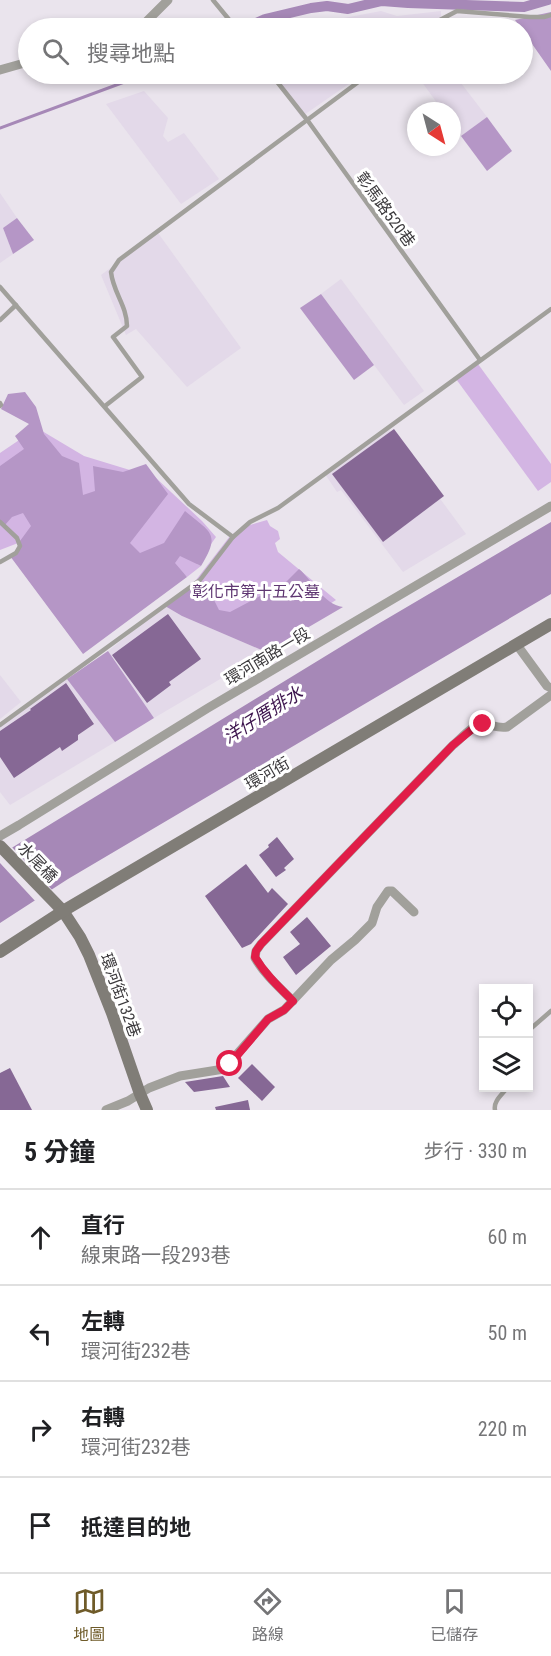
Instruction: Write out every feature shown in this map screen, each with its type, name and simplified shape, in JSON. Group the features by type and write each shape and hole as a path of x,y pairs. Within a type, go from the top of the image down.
{"street":[{"path":"150,18 168,0"},
{"path":"0,70 18,65"},
{"name":"環河南路一段","path":"1,843 20,825 272,670 551,506"},
{"name":"環河街","path":"0,952 63,911 551,624"},
{"path":"516,645 551,688"},
{"path":"293,1001 260,967 255,957 261,944 453,745 476,726 483,724 507,727 551,695"},
{"name":"水尾橋","path":"1,843 51,899"},
{"path":"106,1110 140,1095 149,1088 180,1076 224,1069 268,1019 284,1010 331,960 372,923 377,907 388,891 392,891 414,912"},
{"name":"環河街132巷","path":"51,899 63,911 89,955 147,1110"}],"lane":[{"path":"213,0 228,18"},
{"path":"444,18 457,11 530,17 551,15"},
{"name":"彰馬路520巷","path":"279,84 480,360"},
{"path":"105,406 142,377 113,338 127,326 127,316 112,282 111,272 119,260 356,84"},
{"path":"0,287 189,504 233,537"},
{"path":"0,320 16,305"},
{"path":"0,725 200,580 233,537 250,522 278,508 551,309"},
{"path":"0,522 17,538 20,546 16,553 0,562"},
{"path":"533,1027 551,1011"},
{"path":"495,1110 496,1101 504,1092"}],"shaded area":[{"path":"381,11 397,16 441,11 441,18 344,18"},
{"path":"551,12 551,71 533,45 533,18 524,18"},
{"path":"278,84 349,84 301,117"},
{"path":"423,84 462,84 487,117 461,136 461,102 436,102"},
{"path":"144,91 168,118 163,136 168,142 184,133 219,179 181,204 106,104"},
{"path":"487,117 512,151 487,171 461,136"},
{"path":"0,193 17,218 3,228 13,254 0,263"},
{"path":"17,218 34,240 13,254 3,228"},
{"path":"158,233 241,348 187,387 136,329 126,335 101,275"},
{"path":"341,279 424,391 404,405 321,294"},
{"path":"321,294 374,365 354,380 300,308"},
{"path":"25,392 36,407 44,434 62,456 79,463 83,495 95,491 93,466 123,472 146,464 168,494 130,543 140,553 164,543 185,511 207,529 212,540 211,547 201,566 180,556 175,563 187,577 83,654 10,556 20,547 20,541 31,526 23,513 12,517 5,525 0,520 0,466 24,449 15,436 29,424 1,409 8,394"},
{"path":"388,428 466,534 403,572 341,490 337,492 325,474"},
{"path":"299,569 324,597 343,607 266,652 182,616 165,606 194,583 211,594 219,610 230,612 280,588"},
{"path":"165,606 182,616 266,652 154,718 108,651"},
{"path":"108,651 154,718 115,742 67,679"},
{"path":"0,675 21,702 0,719"},
{"path":"67,678 115,742 10,805 0,792 0,727"}],"green space":[{"path":"478,364 551,464 551,482 538,491 456,379"},
{"name":"彰化市第十五公墓","path":"37,428 84,456 156,478 216,537 197,564 201,566 187,577 62,526 0,550 0,453"},
{"name":"彰化市第十五公墓","path":"267,520 270,526 278,531 280,539 275,543 278,552 336,600 266,644 179,602 230,536 243,527"}],"water":[{"name":"洋仔厝排水","path":"551,522 551,594 68,879 0,923 0,855 378,624"}],"pier":[{"path":"10,845 54,892 37,903 0,863 0,851"}],"building":[{"path":"394,429 444,496 383,542 332,474"},
{"path":"168,614 201,659 169,682 171,685 147,703 112,655"},
{"path":"66,683 94,724 78,735 78,740 62,751 60,747 14,778 0,757 0,731"},
{"path":"277,837 294,859 284,868 286,870 276,877 259,855"},
{"path":"246,864 268,893 272,888 288,904 251,944 242,948 205,896"},
{"path":"307,917 331,946 296,975 283,957 300,944 290,932"},
{"path":"252,1064 275,1087 262,1101 238,1078"},
{"path":"10,1068 32,1110 0,1110 0,1073"},
{"path":"223,1076 230,1087 194,1092 185,1082"},
{"path":"248,1100 250,1110 216,1110 215,1107"}],"waterway":[{"path":"269,18 311,8 327,6 348,9 382,1 524,7 548,0"},
{"path":"0,128 119,84"}],"route":[{"path":"230,1064 268,1019 284,1010 293,1001 260,967 255,957 261,944 453,745 476,726 483,724"}]}
